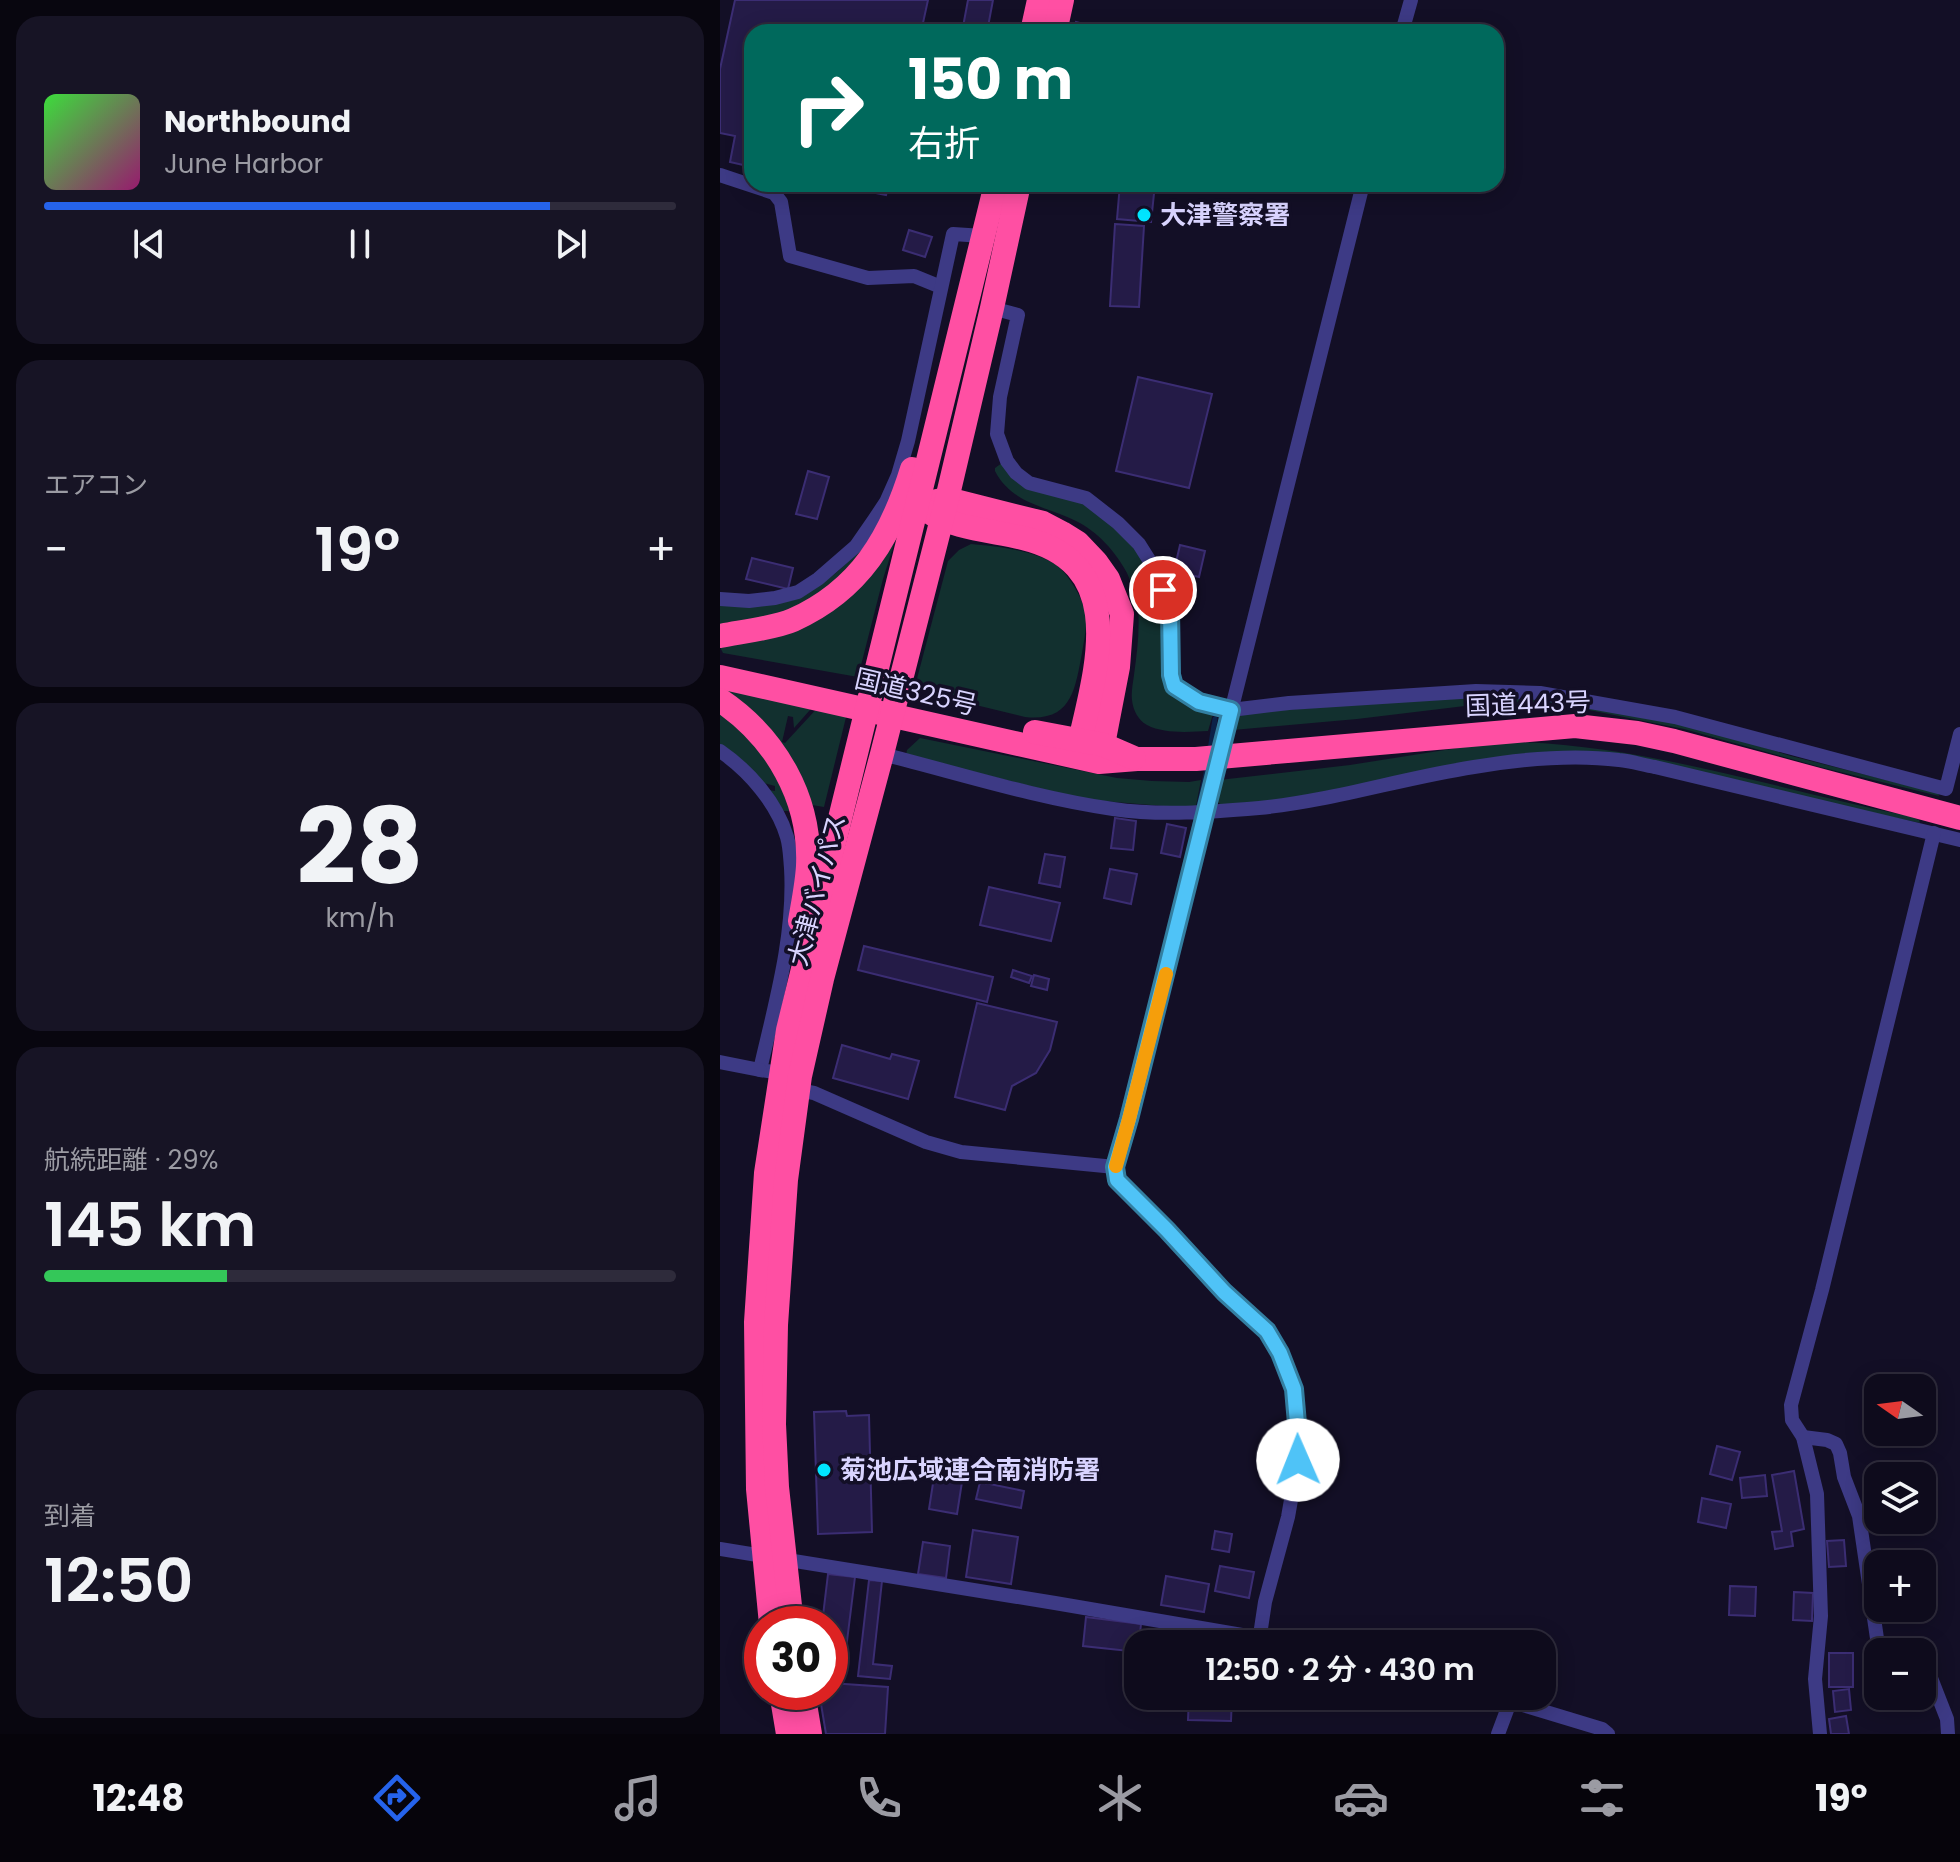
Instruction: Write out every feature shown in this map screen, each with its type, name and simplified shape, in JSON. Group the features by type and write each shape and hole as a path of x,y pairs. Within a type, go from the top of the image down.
{"highway":[{"path":"1034,24 1039,0"},
{"path":"1057,24 1062,0"},
{"name":"大津バイパス","path":"787,1606 758,1489 756,1322 766,1173 785,1077 788,1030 994,192"},
{"name":"大津バイパス","path":"785,1077 822,979 882,754 945,510 1017,192"},
{"path":"720,636 791,621 828,600 858,575 882,542 904,494 950,326 967,304"},
{"path":"917,504 945,510 1047,547 1072,561 1091,587 1098,612 1090,752"},
{"name":"国道325号","path":"720,662 834,694 1090,752"},
{"name":"国道325号","path":"720,677 834,694"},
{"path":"720,700 763,736 782,762 796,790 806,825 808,865 785,997 788,1030"},
{"name":"国道443号","path":"1090,752 1137,759 1196,759 1575,726 1674,741 1960,818"},
{"name":"大津バイパス","path":"772,1606 774,1558"},
{"path":"784,1710 788,1734"},
{"path":"806,1710 810,1734"}],"street":[{"path":"1404,24 1411,0"},
{"path":"720,175 744,183"},
{"path":"771,192 781,202 790,256 868,278 914,276 941,287"},
{"path":"1261,1630 1265,1602 1288,1517 1298,1460 1294,1389 1280,1353 1267,1331 1224,1292 1117,1180 1115,1167 1361,192"},
{"path":"720,599 749,601 798,592 856,546 886,502 898,475 953,234 983,236"},
{"path":"992,308 1018,315 1000,397 997,434 1007,461 1029,483 1086,498 1130,534 1156,571 1170,609 1171,675 1174,686 1199,702 1231,710 1289,703 1476,691 1540,693 1675,717 1946,789 1960,734"},
{"path":"720,751 738,763 759,786 788,839 792,892 780,981 785,1077"},
{"path":"882,754 1068,801 1116,810 1171,813 1261,808 1309,801 1472,767 1530,760 1619,760 1960,840"},
{"path":"1820,1734 1815,1679 1821,1616 1817,1494 1803,1437 1792,1420 1791,1405 1934,833"},
{"path":"720,1062 785,1077 814,1093 945,1149 1115,1167"},
{"path":"1803,1437 1827,1440 1836,1444 1840,1453 1844,1477 1859,1516 1877,1638"},
{"path":"720,1549 1212,1630"},
{"path":"1936,1691 1947,1719 1948,1734"},
{"path":"1498,1734 1507,1710"},
{"path":"1537,1710 1602,1729 1608,1734"}],"green space":[{"path":"1002,463 1100,512 1144,559 1164,608 1166,670 1225,716 1223,731 1216,732 1219,717 1213,714 1208,731 1161,730 1139,718 1132,697 1138,608 1127,573 1112,550 1091,530 1011,491 995,471"},
{"path":"906,506 883,579 858,677 723,653 721,645 805,621"},
{"path":"880,534 809,606 720,630 720,605 818,586"},
{"path":"971,544 1018,550 1052,562 1068,577 1081,599 1086,626 1077,679 1068,700 1053,714 1025,717 914,690 948,561"},
{"path":"720,682 817,702 794,728 793,717 788,716 782,742 785,743 822,703 848,709 824,807 806,804"},
{"path":"1509,696 1635,713 1938,793 1939,796 1684,729 1589,710 1473,705 1233,730 1235,716 1243,713"},
{"path":"720,709 739,724 775,771 790,811 784,811 768,790 775,791 775,786 760,782 720,744"},
{"path":"920,738 1117,778 1201,780 1196,806 1187,808 1070,796 906,755 907,750"},
{"path":"1516,742 1566,745 1665,760 1909,816 1920,823 1597,754 1276,801 1221,805 1215,799 1219,780"}],"building":[{"path":"735,0 928,0 923,24 744,24 744,165 730,162 735,136 720,133 720,69"},
{"path":"968,0 993,0 988,24 964,24"},
{"path":"1119,192 1154,192 1151,222 1117,219"},
{"path":"1115,224 1144,226 1139,307 1110,306"},
{"path":"909,230 932,237 925,257 903,250"},
{"path":"1138,377 1212,394 1189,488 1116,471"},
{"path":"808,471 829,477 817,519 796,514"},
{"path":"1180,545 1205,551 1199,577 1174,571"},
{"path":"752,558 793,568 788,589 746,579"},
{"path":"1115,818 1136,821 1133,850 1111,848"},
{"path":"1167,824 1186,828 1180,857 1161,853"},
{"path":"1045,854 1065,857 1060,887 1039,883"},
{"path":"1110,869 1137,874 1131,904 1104,898"},
{"path":"989,887 1060,903 1051,941 980,925"},
{"path":"864,946 993,977 987,1002 858,970"},
{"path":"1013,970 1032,976 1029,983 1011,977"},
{"path":"1034,975 1049,979 1047,990 1031,986"},
{"path":"977,1003 1057,1022 1050,1050 1036,1073 1012,1086 1005,1110 955,1097"},
{"path":"842,1045 890,1059 892,1054 919,1061 908,1099 833,1078"},
{"path":"846,1411 847,1416 869,1415 872,1532 818,1534 814,1412"},
{"path":"1717,1446 1740,1452 1732,1480 1710,1474"},
{"path":"1794,1471 1804,1529 1791,1532 1793,1546 1775,1549 1772,1532 1782,1531 1772,1475"},
{"path":"1765,1475 1767,1496 1742,1498 1740,1478"},
{"path":"934,1477 962,1482 957,1514 929,1509"},
{"path":"980,1482 1024,1491 1021,1508 976,1499"},
{"path":"1702,1498 1731,1504 1726,1528 1698,1522"},
{"path":"973,1530 1018,1537 1011,1584 966,1577"},
{"path":"1215,1531 1232,1534 1229,1552 1212,1549"},
{"path":"1844,1540 1846,1566 1829,1567 1827,1541"},
{"path":"923,1542 950,1546 946,1578 918,1574"},
{"path":"1220,1566 1254,1572 1249,1598 1215,1591"},
{"path":"828,1574 855,1577 848,1633 848,1606 824,1606"},
{"path":"1166,1576 1209,1584 1204,1612 1161,1605"},
{"path":"869,1580 882,1581 873,1664 892,1666 890,1679 858,1676"},
{"path":"1730,1586 1756,1587 1755,1616 1729,1615"},
{"path":"1794,1592 1813,1593 1812,1621 1793,1620"},
{"path":"1086,1617 1141,1624 1140,1630 1124,1630 1124,1650 1083,1646"},
{"path":"1829,1653 1853,1653 1853,1687 1829,1687"},
{"path":"848,1684 888,1687 885,1734 826,1734 822,1710 848,1710"},
{"path":"1849,1689 1851,1710 1835,1712 1833,1691"},
{"path":"1188,1710 1231,1710 1231,1721 1188,1720"},
{"path":"1846,1716 1849,1734 1831,1734 1829,1719"}],"waterway":[{"path":"1210,750 1215,719"},
{"path":"1188,856 1208,764"}],"slow traffic":[{"path":"1116,1166 1166,974"}],"place":[{"name":"大津警察署","path":"1144,215"},
{"name":"菊池広域連合南消防署","path":"824,1470"}],"route":[{"path":"1163,590 1170,609 1171,675 1174,686 1199,702 1231,710 1115,1167 1117,1180 1224,1292 1267,1331 1280,1353 1294,1389 1298,1460"}]}
